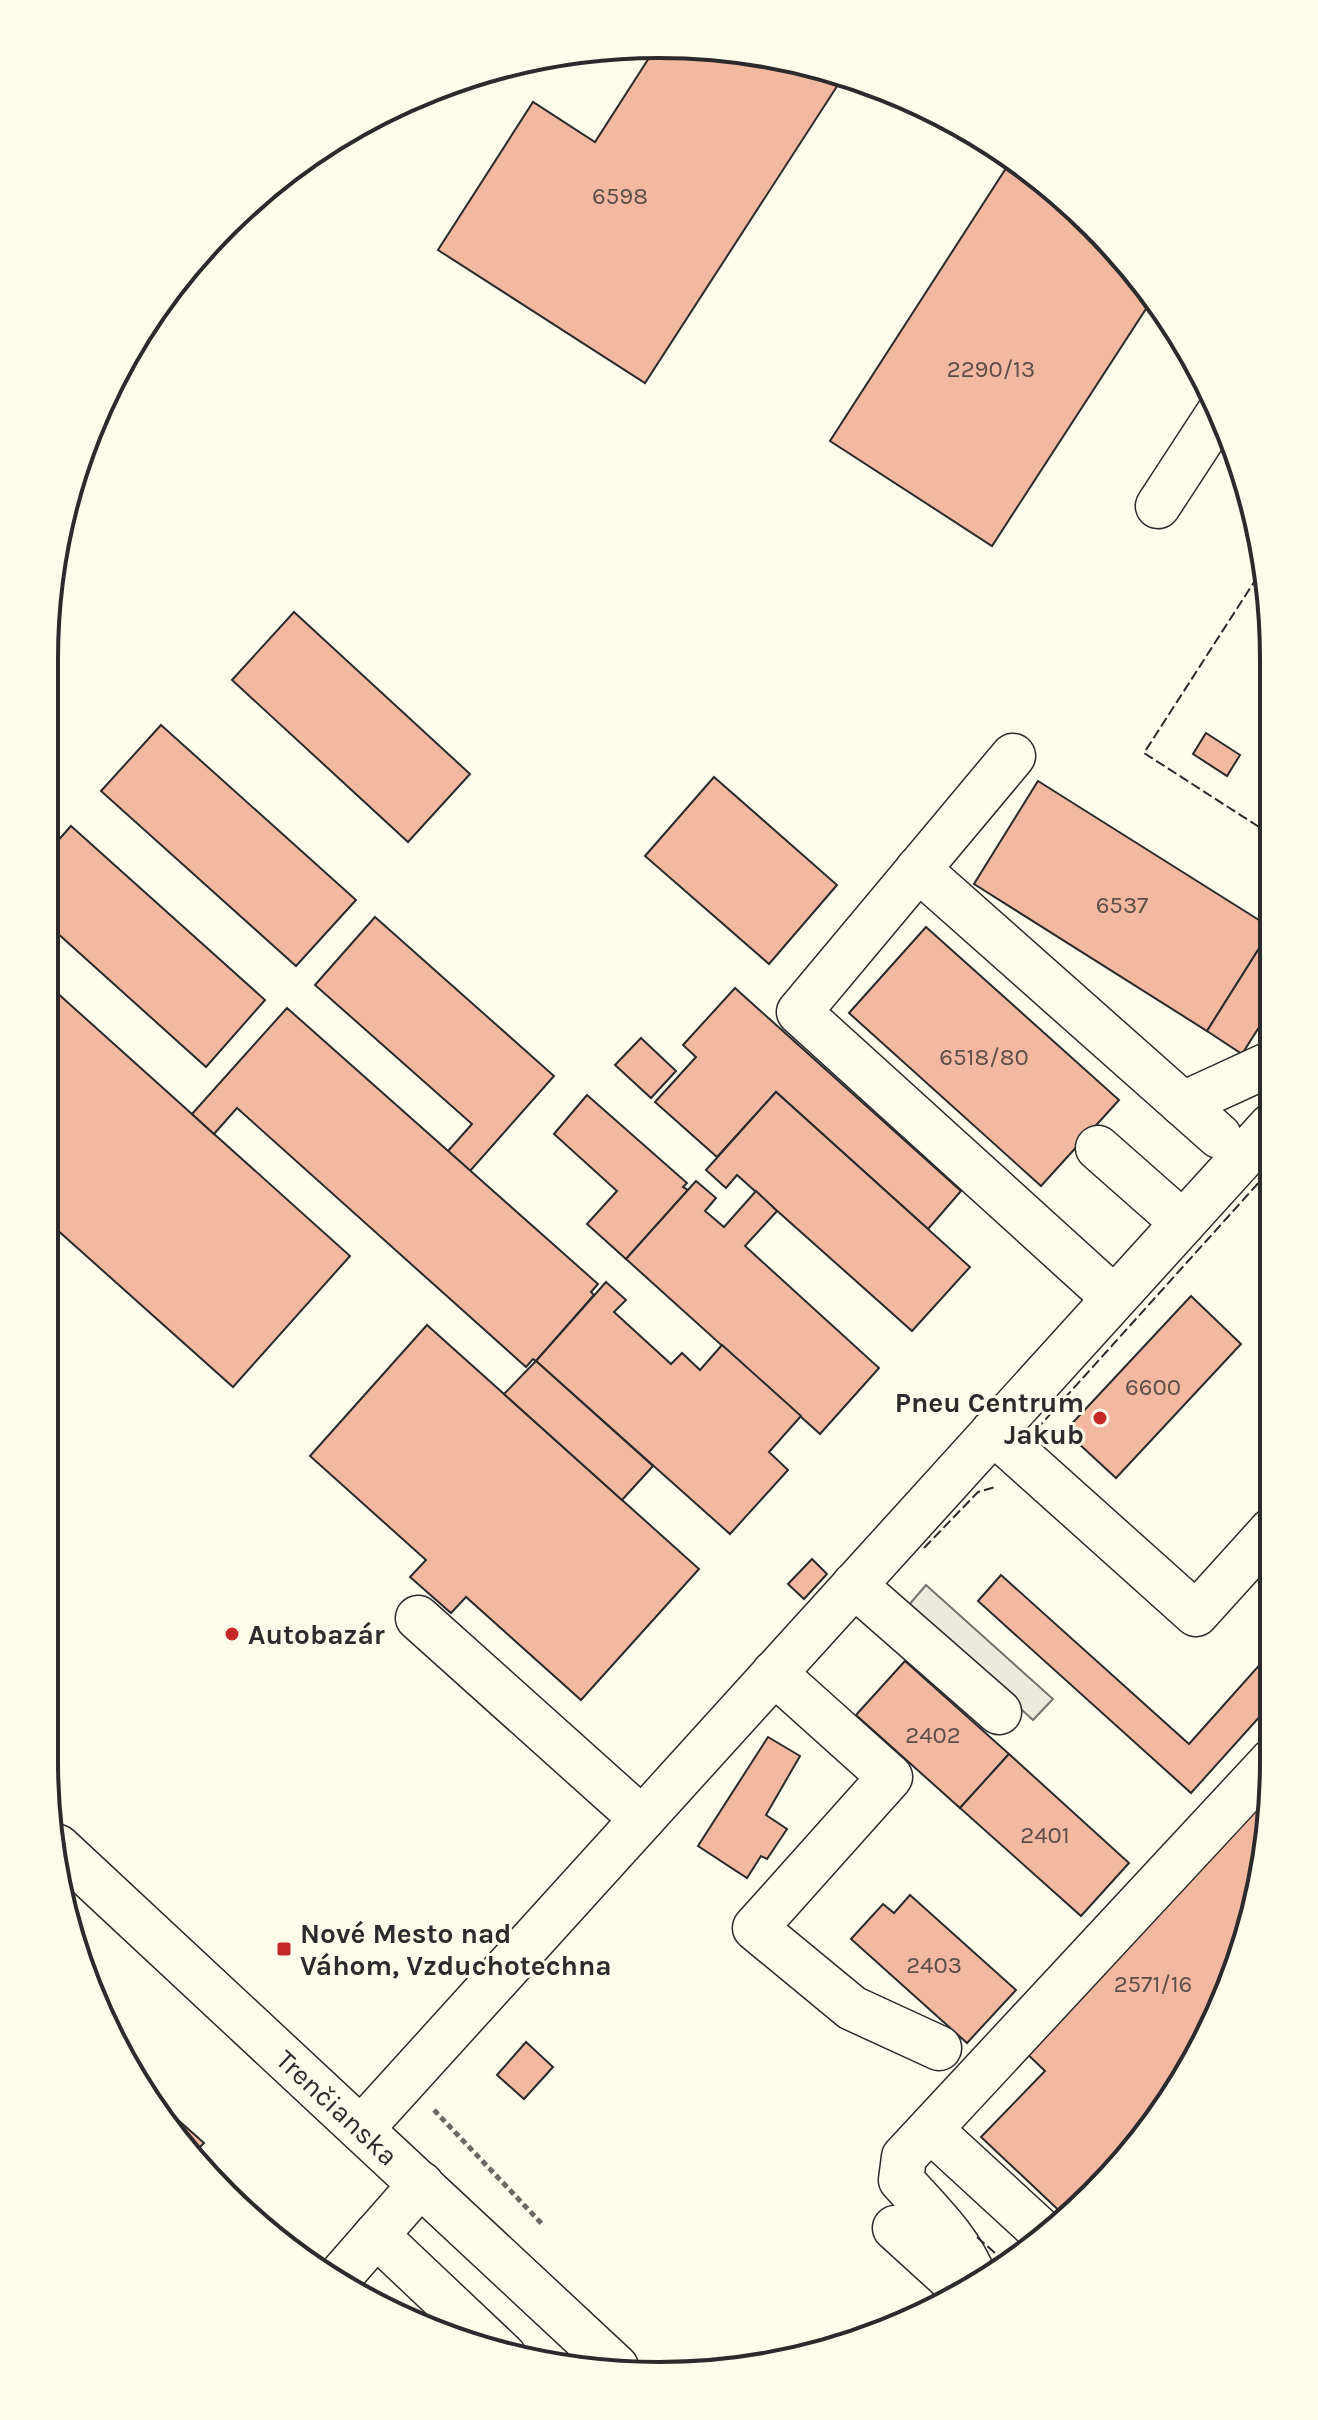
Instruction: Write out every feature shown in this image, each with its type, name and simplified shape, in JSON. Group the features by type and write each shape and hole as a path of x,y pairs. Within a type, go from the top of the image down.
{"main road":[{"path":"1158,506 1212,424"},
{"path":"1013,756 799,1012 1114,1298"},
{"path":"918,869 1219,1136"},
{"path":"1183,1104 1260,1069"},
{"path":"361,2129 1260,1138"},
{"path":"1098,1148 1183,1223"},
{"path":"993,1432 1196,1614 1260,1543"},
{"path":"854,1585 999,1712"},
{"path":"418,1618 642,1819"},
{"path":"774,1673 890,1777 755,1928 852,2008 939,2048"},
{"path":"973,2273 967,2257 901,2180 904,2157 1260,1774"},
{"name":"Trenčianska","path":"66,1854 608,2360"},
{"path":"946,2144 1037,2228"},
{"path":"344,2272 421,2184"},
{"path":"895,2228 956,2283"},
{"path":"376,2235 482,2335"}],"path":[{"path":"405,2080 543,2225"}],"shaded area":[{"path":"926,1585 1053,1699 1033,1720 908,1606"}],"building":[{"path":"649,58 737,63 838,85 645,383 438,250 533,102 595,142"},
{"path":"1006,168 1084,234 1147,308 992,546 830,441"},
{"path":"294,612 470,774 408,842 232,680"},
{"path":"161,725 356,900 296,966 101,791"},
{"path":"1206,733 1240,755 1227,776 1193,754"},
{"path":"714,777 837,885 769,964 645,856"},
{"path":"1038,781 1260,921 1260,947 1207,1031 974,884"},
{"path":"71,826 265,1000 206,1067 58,934 58,840"},
{"path":"375,917 554,1076 470,1171 448,1151 472,1124 315,985"},
{"path":"926,927 1119,1100 1041,1186 849,1013"},
{"path":"1260,947 1260,1026 1242,1054 1207,1031"},
{"path":"735,988 961,1191 928,1229 776,1092 717,1157 655,1102 696,1057 683,1045"},
{"path":"58,994 350,1256 233,1387 58,1231"},
{"path":"287,1008 598,1284 591,1292 594,1295 536,1361 533,1359 526,1367 237,1108 214,1134 192,1114"},
{"path":"641,1038 676,1071 651,1098 615,1065"},
{"path":"776,1092 970,1267 912,1331 737,1175 726,1188 706,1170"},
{"path":"587,1095 687,1183 683,1187 688,1190 626,1259 587,1224 617,1191 554,1134"},
{"path":"696,1181 716,1198 705,1211 724,1227 756,1191 777,1211 745,1246 879,1368 820,1434 626,1259"},
{"path":"606,1282 626,1300 614,1312 671,1364 682,1353 700,1370 722,1345 801,1416 769,1452 788,1470 730,1534 536,1361"},
{"path":"1191,1296 1241,1344 1116,1478 1065,1431"},
{"path":"427,1325 699,1569 581,1700 466,1597 451,1613 410,1577 426,1560 310,1456"},
{"path":"536,1361 653,1466 622,1500 504,1394"},
{"path":"812,1559 827,1574 804,1599 788,1584"},
{"path":"1001,1575 1189,1744 1260,1664 1260,1716 1191,1793 978,1601"},
{"path":"905,1661 1009,1754 960,1808 856,1715"},
{"path":"768,1737 800,1756 766,1815 787,1829 767,1859 761,1856 747,1878 698,1846"},
{"path":"1009,1754 1129,1863 1081,1916 960,1808"},
{"path":"1259,1794 1255,1839 1240,1917 1198,2027 1159,2095 1136,2127 1058,2210 981,2137 1045,2071 1020,2047"},
{"path":"910,1895 1016,1990 967,2043 851,1939 883,1904 894,1913"},
{"path":"526,2042 553,2067 524,2099 497,2075"},
{"path":"175,2117 204,2143 199,2148"}],"fence":[{"path":"1255,581 1144,753 1260,828"},
{"path":"1036,1430 1260,1181"},
{"path":"924,1548 978,1492 995,1487"},
{"path":"977,2237 999,2257"}],"place":[{"name":"Pneu Centrum Jakub","path":"1100,1418"},
{"name":"Autobazár","path":"232,1634"},
{"name":"Nové Mesto nad Váhom, Vzduchotechna","path":"284,1949"}]}
